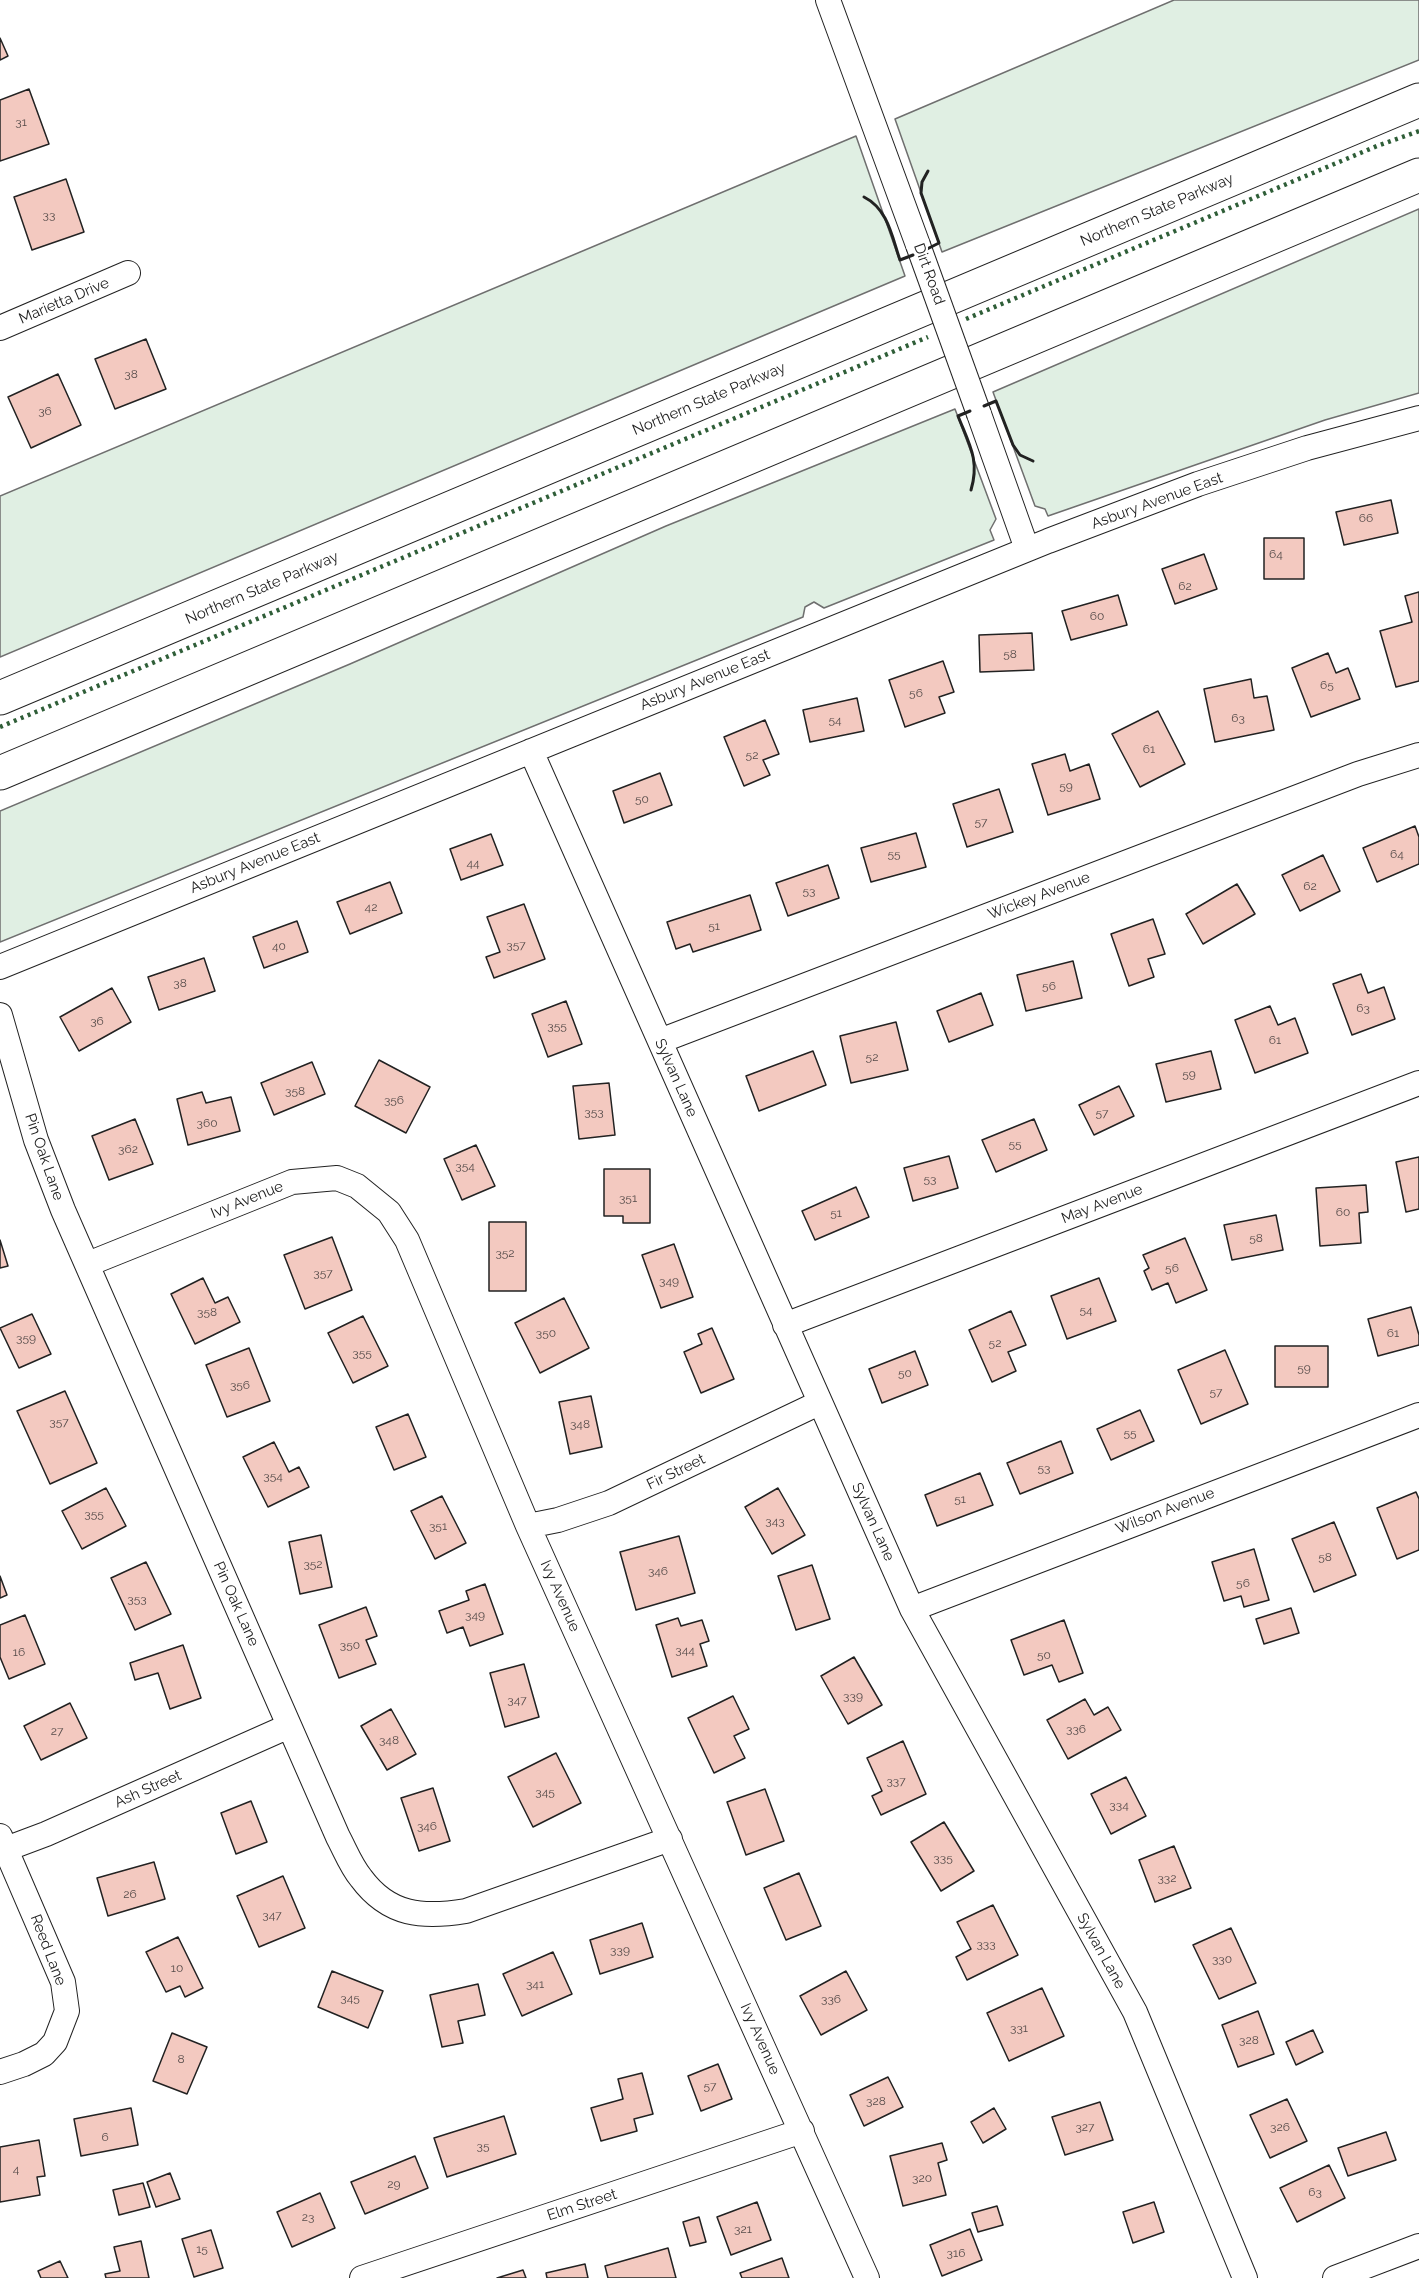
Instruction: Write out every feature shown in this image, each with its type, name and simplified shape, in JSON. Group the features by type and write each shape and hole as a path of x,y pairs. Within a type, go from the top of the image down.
{"highway":[{"name":"Northern State Parkway","path":"0,698 1419,100"},
{"path":"0,773 1419,175"}],"street":[{"name":"Dirt Road","path":"828,0 1027,549"},
{"name":"Marietta Drive","path":"0,328 128,273"},
{"name":"Asbury Avenue East","path":"0,967 1027,549 1209,481 1307,448 1419,418"},
{"name":"Sylvan Lane","path":"531,751 912,1609 1135,2012 1245,2278"},
{"name":"Wickey Avenue","path":"660,1041 1358,774 1419,755"},
{"name":"Pin Oak Lane","path":"0,1015 36,1140 63,1210 338,1837 360,1878 380,1898 409,1913 436,1916 466,1911 670,1839"},
{"name":"May Avenue","path":"785,1325 1419,1083"},
{"name":"Ivy Avenue","path":"88,1263 292,1182 337,1178 357,1186 389,1212 406,1240 528,1526 867,2278"},
{"name":"Fir Street","path":"528,1526 558,1520 609,1503 819,1403"},
{"name":"Wilson Avenue","path":"912,1609 1419,1414"},
{"name":"Ash Street","path":"3,1842 46,1834 289,1726"},
{"name":"Reed Lane","path":"0,2072 44,2054 55,2042 67,2011 63,1982 3,1842"},
{"name":"Elm Street","path":"362,2278 801,2131"},
{"path":"1335,2278 1419,2246"}],"green space":[{"path":"1174,0 1419,0 1419,60 942,252 895,119"},
{"path":"856,136 905,276 0,657 0,496"},
{"path":"1419,209 1419,393 1325,420 1048,516 1045,509 1035,506 993,392"},
{"path":"955,409 996,519 990,530 994,540 824,608 814,602 805,607 803,617 0,942 0,811 350,664 666,526"}],"building":[{"path":"0,38 8,56 0,60"},
{"path":"29,89 49,144 0,161 0,100"},
{"path":"66,179 84,232 32,250 14,197"},
{"path":"146,339 166,389 115,409 95,359"},
{"path":"58,374 81,425 31,448 8,397"},
{"path":"1391,500 1398,533 1344,545 1336,512"},
{"path":"1264,538 1304,538 1304,579 1264,579"},
{"path":"1204,554 1217,589 1175,604 1162,569"},
{"path":"1419,592 1419,681 1396,687 1380,631 1412,622 1405,596"},
{"path":"1118,595 1127,625 1071,640 1062,611"},
{"path":"1032,633 1034,670 980,672 979,635"},
{"path":"1328,653 1336,673 1348,668 1360,699 1311,717 1292,668"},
{"path":"943,661 954,692 939,697 945,713 905,727 889,680"},
{"path":"1251,679 1254,698 1267,696 1274,730 1215,742 1204,689"},
{"path":"857,698 864,731 810,742 803,710"},
{"path":"1158,711 1185,764 1140,787 1112,734"},
{"path":"765,720 779,754 763,760 770,775 744,786 724,737"},
{"path":"1065,754 1070,771 1089,764 1100,799 1048,815 1032,764"},
{"path":"660,773 672,805 624,823 613,791"},
{"path":"999,789 1013,832 967,847 953,804"},
{"path":"1415,826 1419,837 1419,864 1377,882 1363,848"},
{"path":"916,833 926,867 871,882 861,848"},
{"path":"491,834 503,865 461,880 450,849"},
{"path":"1323,855 1340,891 1300,911 1282,875"},
{"path":"828,865 839,898 788,916 776,883"},
{"path":"390,882 402,913 350,934 337,902"},
{"path":"1237,884 1255,914 1203,944 1186,914"},
{"path":"750,895 761,930 693,952 690,944 676,949 667,922"},
{"path":"524,904 545,959 494,978 486,957 500,952 487,917"},
{"path":"1153,919 1165,954 1148,959 1154,977 1129,986 1111,934"},
{"path":"297,921 308,952 264,968 253,937"},
{"path":"204,958 215,991 159,1010 148,977"},
{"path":"1073,961 1082,998 1026,1011 1017,975"},
{"path":"1361,974 1368,993 1384,987 1395,1019 1352,1035 1333,984"},
{"path":"112,988 131,1022 79,1051 60,1017"},
{"path":"981,993 993,1025 949,1042 937,1011"},
{"path":"566,1001 582,1044 548,1057 532,1014"},
{"path":"1270,1006 1278,1025 1295,1018 1308,1053 1255,1073 1235,1020"},
{"path":"896,1022 908,1070 851,1083 840,1036"},
{"path":"813,1051 826,1085 759,1111 746,1076"},
{"path":"1211,1051 1221,1089 1166,1102 1156,1064"},
{"path":"379,1060 430,1087 406,1133 355,1106"},
{"path":"312,1062 325,1094 274,1115 261,1083"},
{"path":"609,1083 615,1135 579,1139 573,1086"},
{"path":"1119,1086 1134,1116 1094,1135 1079,1105"},
{"path":"202,1092 206,1103 231,1097 240,1131 188,1145 177,1099"},
{"path":"135,1119 153,1164 109,1180 92,1136"},
{"path":"1034,1119 1047,1150 996,1172 982,1140"},
{"path":"476,1145 495,1186 462,1200 444,1159"},
{"path":"949,1156 958,1188 913,1201 904,1168"},
{"path":"1419,1157 1419,1209 1406,1212 1396,1162"},
{"path":"604,1169 650,1169 650,1223 623,1223 623,1216 604,1216"},
{"path":"1366,1185 1368,1212 1359,1213 1361,1243 1320,1246 1316,1188"},
{"path":"856,1187 869,1217 815,1240 802,1211"},
{"path":"1276,1215 1283,1250 1232,1260 1224,1225"},
{"path":"489,1222 526,1222 526,1291 489,1291"},
{"path":"332,1237 352,1290 305,1309 284,1255"},
{"path":"1185,1238 1207,1290 1176,1303 1168,1283 1152,1290 1144,1271 1149,1268 1143,1255"},
{"path":"0,1240 8,1266 0,1268"},
{"path":"674,1244 693,1297 661,1308 642,1255"},
{"path":"203,1278 215,1303 228,1297 240,1322 195,1344 171,1294"},
{"path":"1099,1278 1116,1321 1067,1339 1051,1296"},
{"path":"564,1298 589,1348 540,1373 515,1323"},
{"path":"1411,1307 1419,1335 1419,1345 1378,1356 1368,1319"},
{"path":"1011,1311 1026,1345 1008,1352 1016,1371 992,1382 969,1330"},
{"path":"32,1314 51,1354 19,1368 0,1328"},
{"path":"363,1316 388,1366 353,1383 328,1333"},
{"path":"712,1328 734,1379 701,1393 684,1352 702,1344 698,1334"},
{"path":"1275,1346 1328,1346 1328,1387 1275,1387"},
{"path":"249,1348 270,1401 227,1417 206,1365"},
{"path":"1225,1350 1248,1404 1201,1424 1178,1370"},
{"path":"915,1351 928,1385 882,1403 869,1369"},
{"path":"65,1391 97,1463 50,1484 17,1411"},
{"path":"591,1396 602,1447 570,1454 559,1402"},
{"path":"1140,1410 1154,1441 1111,1460 1097,1429"},
{"path":"408,1414 426,1457 394,1470 376,1427"},
{"path":"1061,1441 1073,1473 1020,1494 1007,1463"},
{"path":"274,1442 289,1472 299,1467 309,1487 268,1507 243,1457"},
{"path":"980,1473 993,1505 937,1526 925,1495"},
{"path":"106,1488 126,1526 82,1549 62,1511"},
{"path":"778,1488 805,1535 772,1554 745,1507"},
{"path":"1416,1492 1419,1499 1419,1550 1397,1559 1377,1508"},
{"path":"442,1496 466,1543 435,1559 411,1511"},
{"path":"1334,1522 1356,1575 1314,1592 1292,1539"},
{"path":"321,1535 332,1587 300,1594 289,1542"},
{"path":"679,1536 695,1593 636,1610 620,1552"},
{"path":"1254,1549 1269,1600 1244,1607 1241,1596 1224,1601 1212,1562"},
{"path":"146,1562 171,1614 135,1630 111,1578"},
{"path":"812,1565 830,1619 796,1630 778,1576"},
{"path":"0,1576 7,1595 0,1598"},
{"path":"485,1584 503,1634 470,1646 463,1627 447,1633 439,1611 469,1600 466,1591"},
{"path":"366,1607 377,1636 366,1640 376,1664 339,1678 319,1625"},
{"path":"1291,1608 1299,1633 1264,1644 1256,1619"},
{"path":"25,1615 45,1664 9,1679 0,1657 0,1625"},
{"path":"678,1618 681,1626 702,1620 709,1641 700,1644 707,1666 672,1677 656,1625"},
{"path":"1064,1620 1083,1673 1059,1682 1052,1665 1024,1675 1011,1640"},
{"path":"183,1645 201,1698 170,1709 158,1673 135,1680 130,1663"},
{"path":"854,1657 882,1705 848,1724 821,1676"},
{"path":"524,1664 539,1717 505,1727 490,1673"},
{"path":"733,1696 749,1729 734,1736 745,1758 714,1773 688,1718"},
{"path":"1085,1699 1094,1715 1108,1707 1121,1730 1068,1759 1047,1720"},
{"path":"70,1703 87,1738 41,1760 24,1726"},
{"path":"391,1709 416,1754 387,1770 361,1726"},
{"path":"903,1741 926,1794 881,1815 872,1796 882,1791 867,1758"},
{"path":"556,1753 581,1803 533,1827 508,1777"},
{"path":"1126,1777 1146,1816 1111,1834 1091,1794"},
{"path":"433,1788 450,1841 419,1851 401,1798"},
{"path":"765,1789 784,1841 746,1855 727,1802"},
{"path":"251,1801 267,1842 236,1854 221,1813"},
{"path":"944,1822 974,1871 941,1891 911,1842"},
{"path":"1174,1846 1191,1888 1155,1902 1139,1860"},
{"path":"154,1862 165,1899 108,1916 97,1878"},
{"path":"799,1873 821,1926 786,1940 764,1888"},
{"path":"283,1876 305,1928 259,1947 237,1896"},
{"path":"993,1905 1018,1955 967,1980 956,1957 971,1949 957,1922"},
{"path":"642,1923 653,1957 600,1974 590,1940"},
{"path":"1231,1928 1256,1983 1219,1999 1193,1945"},
{"path":"178,1937 203,1988 185,1997 180,1986 166,1992 146,1952"},
{"path":"553,1952 572,1994 522,2016 503,1974"},
{"path":"332,1971 383,1991 368,2028 318,2007"},
{"path":"846,1971 867,2010 821,2035 800,1996"},
{"path":"478,1984 485,2015 458,2021 463,2043 442,2047 430,1995"},
{"path":"1042,1988 1064,2036 1009,2061 987,2013"},
{"path":"1258,2011 1274,2054 1238,2067 1222,2025"},
{"path":"1313,2030 1323,2052 1296,2065 1286,2042"},
{"path":"172,2033 207,2047 187,2094 153,2081"},
{"path":"718,2064 732,2099 701,2111 688,2076"},
{"path":"642,2073 653,2114 634,2119 637,2131 601,2141 591,2108 623,2099 618,2079"},
{"path":"888,2077 903,2107 864,2126 850,2095"},
{"path":"1287,2099 1307,2141 1270,2158 1250,2115"},
{"path":"1100,2102 1113,2140 1065,2155 1052,2117"},
{"path":"131,2108 138,2145 81,2156 74,2119"},
{"path":"994,2108 1006,2129 983,2143 971,2122"},
{"path":"504,2116 516,2154 447,2177 434,2138"},
{"path":"1386,2132 1396,2160 1348,2176 1338,2148"},
{"path":"39,2140 45,2176 37,2177 40,2195 0,2202 0,2147"},
{"path":"942,2143 947,2160 938,2163 946,2195 903,2206 890,2156"},
{"path":"415,2156 428,2188 365,2214 351,2182"},
{"path":"1329,2165 1345,2198 1297,2222 1280,2188"},
{"path":"170,2173 180,2199 156,2207 147,2182"},
{"path":"143,2183 150,2207 119,2215 113,2190"},
{"path":"320,2193 335,2228 292,2247 277,2212"},
{"path":"757,2202 771,2240 731,2255 717,2217"},
{"path":"1154,2202 1164,2232 1133,2243 1123,2212"},
{"path":"997,2206 1003,2225 978,2232 972,2213"},
{"path":"699,2217 706,2242 690,2246 683,2222"},
{"path":"970,2229 982,2260 942,2276 930,2245"},
{"path":"211,2230 223,2268 194,2277 182,2239"},
{"path":"141,2241 149,2278 106,2278 105,2274 120,2271 114,2247"},
{"path":"668,2248 676,2278 608,2278 605,2266"},
{"path":"782,2258 789,2278 742,2278 740,2273"},
{"path":"60,2261 68,2278 41,2278 38,2271"},
{"path":"585,2264 588,2278 547,2278 546,2273"},
{"path":"523,2270 526,2278 497,2278"}],"hedge":[{"path":"966,319 1377,146 1419,131"},
{"path":"0,727 928,337"}],"wall":[{"path":"927,249 939,243 921,193 922,182 928,171"},
{"path":"864,197 872,202 884,216 900,260 913,255"},
{"path":"984,406 996,401 1013,445 1020,455 1033,461"},
{"path":"970,411 958,416 974,461 971,490"}]}
